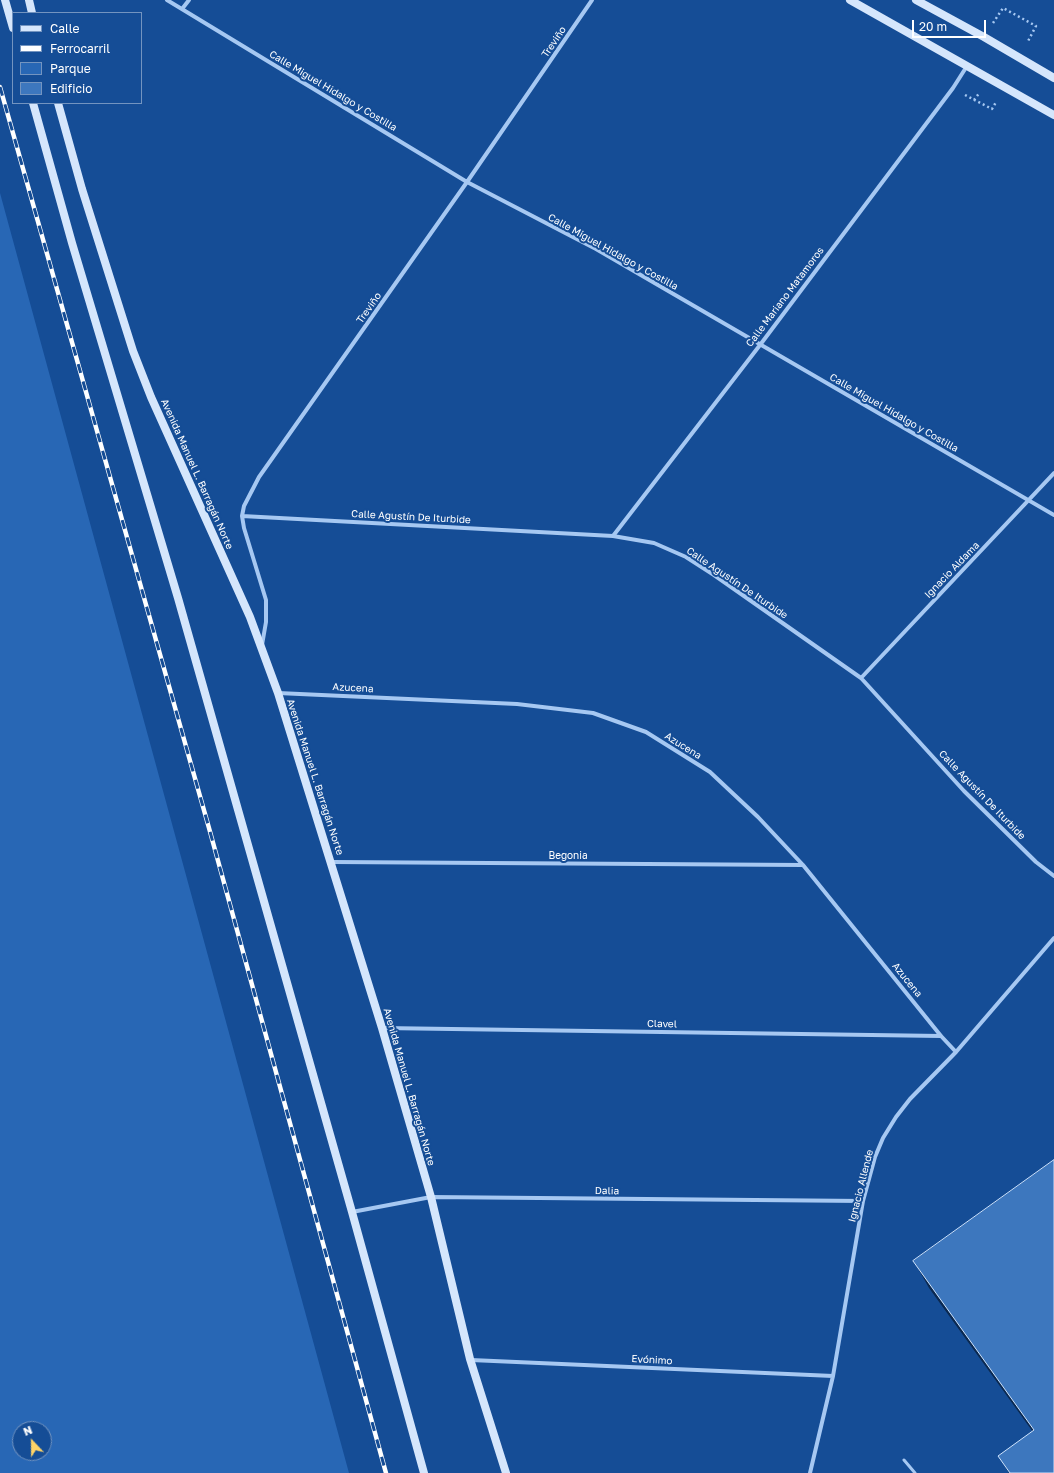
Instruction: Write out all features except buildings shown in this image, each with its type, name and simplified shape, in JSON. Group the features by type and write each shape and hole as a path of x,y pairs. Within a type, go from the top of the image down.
{"main road":[{"path":"5,0 12,24"},
{"path":"28,0 32,12"},
{"path":"850,0 1054,115"},
{"path":"916,0 984,37 1054,78"},
{"path":"33,104 72,243 182,613 352,1212 424,1473"},
{"name":"Avenida Manuel L. Barragán Norte","path":"58,104 82,189 133,350 151,397 250,617 278,692 332,862 382,1028 431,1197 470,1360 506,1473"}],"street":[{"name":"Calle Miguel Hidalgo y Costilla","path":"167,0 467,182 596,249 1054,515"},
{"path":"182,9 189,0"},
{"name":"Treviño","path":"242,516 244,506 259,477 467,182 592,0"},
{"name":"Calle Mariano Matamoros","path":"613,536 760,344 968,66"},
{"name":"Ignacio Aldama","path":"860,678 1054,473"},
{"path":"242,516 244,528 266,600 266,622 261,648"},
{"name":"Calle Agustín De Iturbide","path":"242,516 613,536 654,543 686,557 714,575 860,678 964,791 1036,862 1054,876"},
{"name":"Azucena","path":"278,692 517,704 593,713 646,732 710,772 804,865 956,1052"},
{"name":"Begonia","path":"332,862 804,865"},
{"name":"Ignacio Allende","path":"810,1473 833,1376 863,1201 875,1157 883,1138 896,1117 910,1099 956,1052 1054,938"},
{"name":"Clavel","path":"382,1028 942,1036"},
{"name":"Dalia","path":"352,1212 431,1197 863,1201"},
{"name":"Evónimo","path":"470,1360 833,1376"}],"lane":[{"path":"904,1460 915,1473"}],"path":[{"path":"1002,8 1036,26"},
{"path":"974,100 992,109"}],"green space":[{"path":"0,193 349,1473 0,1473"}],"railway":[{"path":"0,87 209,828 386,1473"}]}
